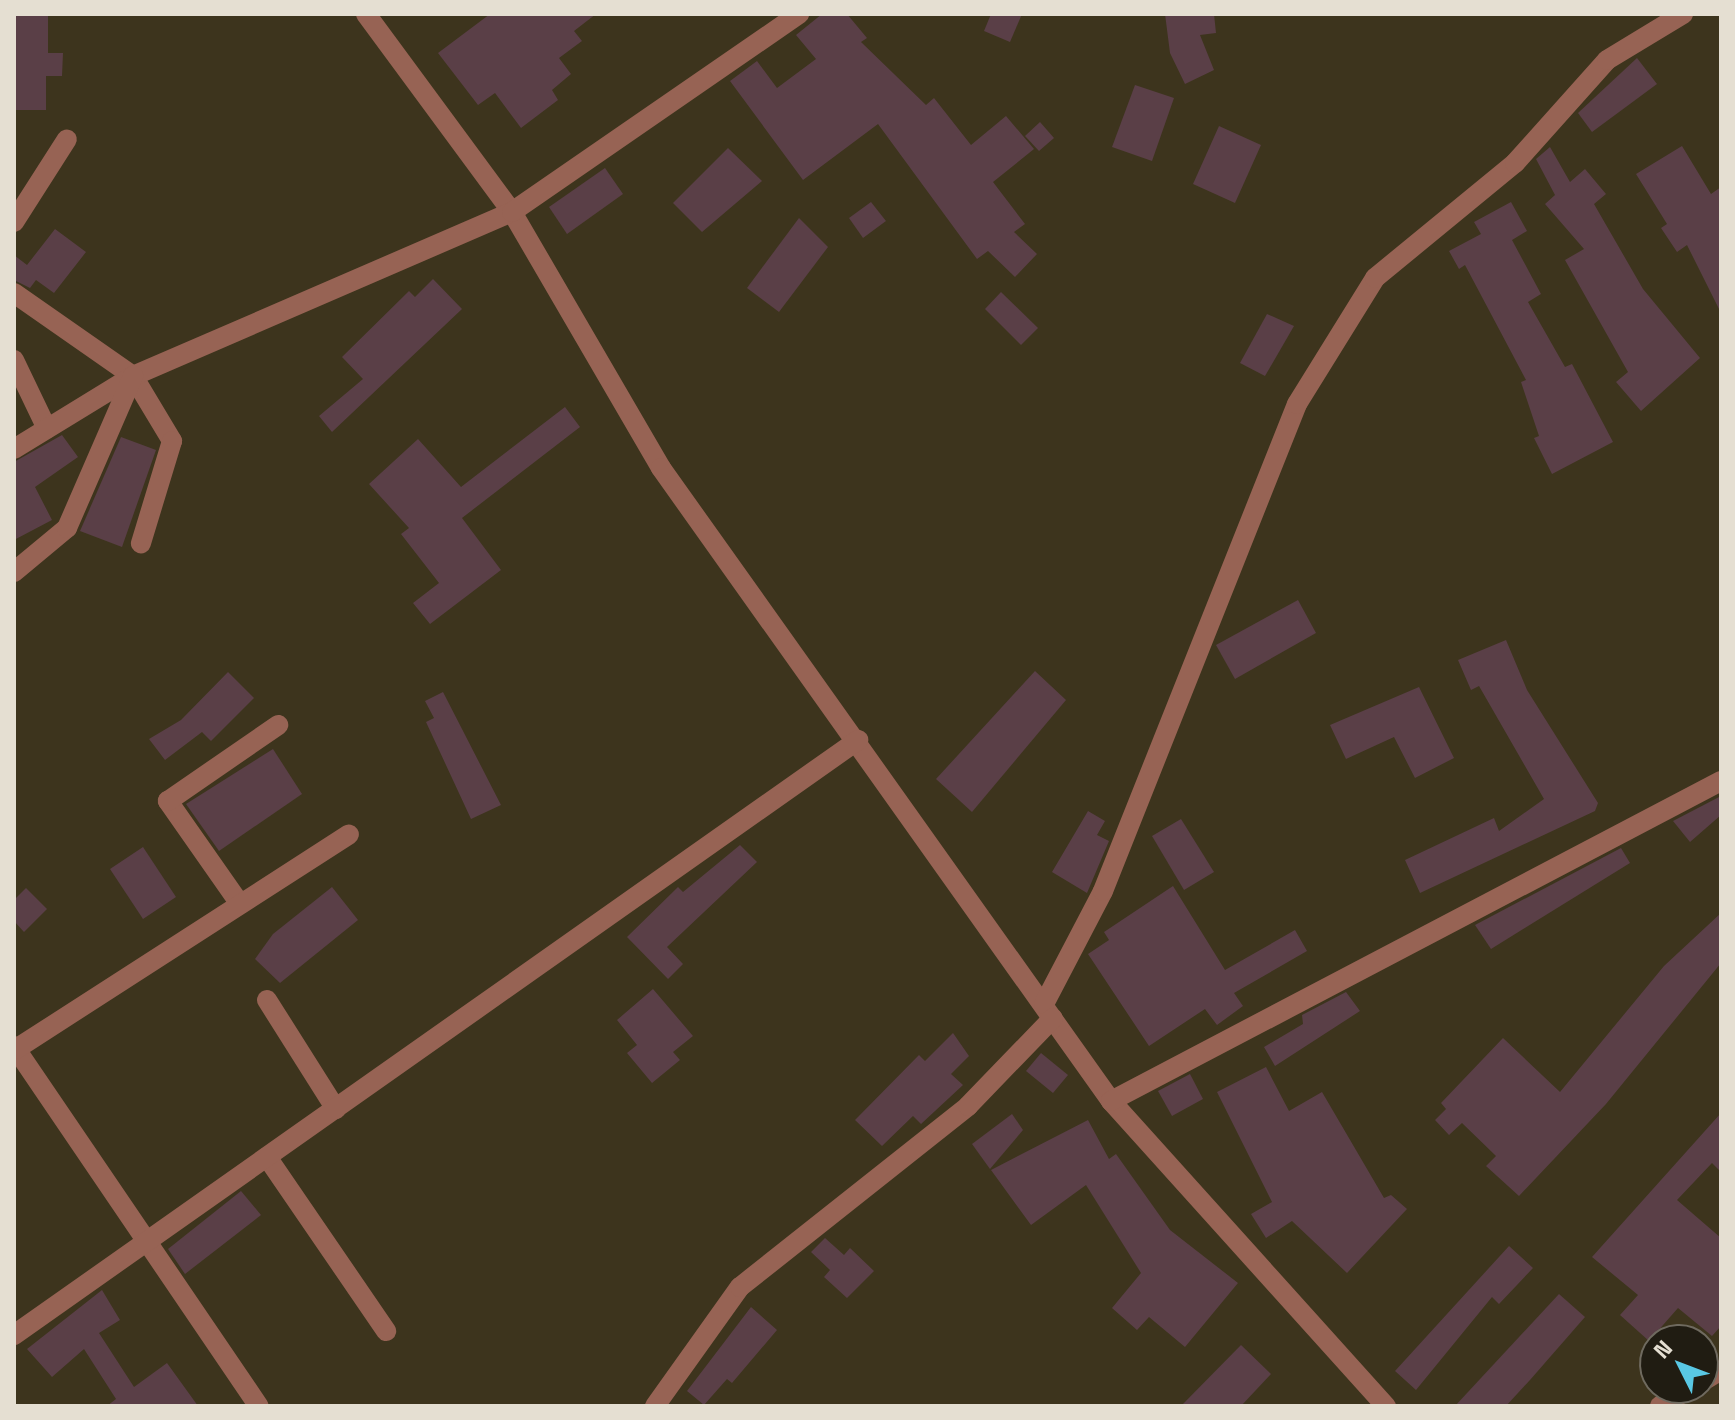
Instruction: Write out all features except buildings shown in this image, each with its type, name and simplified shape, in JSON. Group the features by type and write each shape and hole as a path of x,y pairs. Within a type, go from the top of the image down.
{"street":[{"path":"366,14 512,212 661,468 858,740 1111,1101 1386,1406"},
{"path":"14,449 133,376 512,212 799,14"},
{"path":"655,1406 740,1287 968,1106 1048,1011 1103,891 1297,404 1375,278 1515,163 1607,60 1683,14"},
{"path":"14,222 67,139"},
{"path":"14,293 133,376 172,441 141,543"},
{"path":"14,360 47,429"},
{"path":"14,572 67,528 133,376"},
{"path":"240,904 168,801 278,725"},
{"path":"14,1335 858,740"},
{"path":"1111,1101 1721,781"},
{"path":"259,1406 150,1239 15,1048 349,834"},
{"path":"267,1000 336,1109"},
{"path":"267,1157 386,1331"}]}
